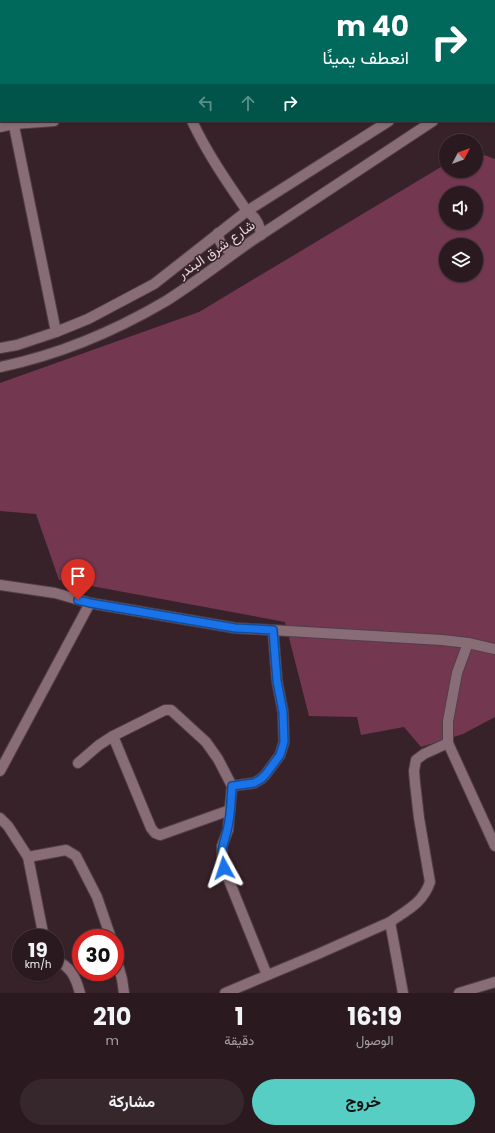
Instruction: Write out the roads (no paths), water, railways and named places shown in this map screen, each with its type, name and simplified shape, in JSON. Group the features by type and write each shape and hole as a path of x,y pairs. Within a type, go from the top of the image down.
{"street":[{"path":"0,127 14,123 34,122"},
{"path":"192,122 200,138 223,176 247,211 259,224 261,235"},
{"name":"شارع شرق البندر","path":"0,348 17,345 56,332 88,319 154,284 247,211 387,122"},
{"name":"شارع شرق البندر","path":"0,367 59,351 96,337 132,320 199,279 235,252 431,122"},
{"path":"14,123 56,332"},
{"path":"218,233 221,244 224,248 235,252"},
{"path":"0,586 55,593 90,603 235,628 468,643 495,649"},
{"path":"0,771 90,603"},
{"path":"232,786 254,783 261,779 280,755 284,742 283,712 277,681 273,630"},
{"path":"468,643 457,673 448,721 448,743 495,846"},
{"path":"78,763 99,745 113,736 165,710 171,710 206,742 218,758 232,786 228,830 222,846 224,868 267,975"},
{"path":"113,736 154,833 160,835 230,810"},
{"path":"225,993 390,922 421,900 427,891 430,882 419,818 414,771 416,760 424,754 448,743"},
{"path":"0,818 8,826 28,857 42,929"},
{"path":"28,857 66,850 76,856 97,897 108,929"},
{"path":"390,922 404,993"},
{"path":"64,965 72,972 80,993"},
{"path":"122,981 124,993"},
{"path":"459,993 484,989 495,982"}]}
